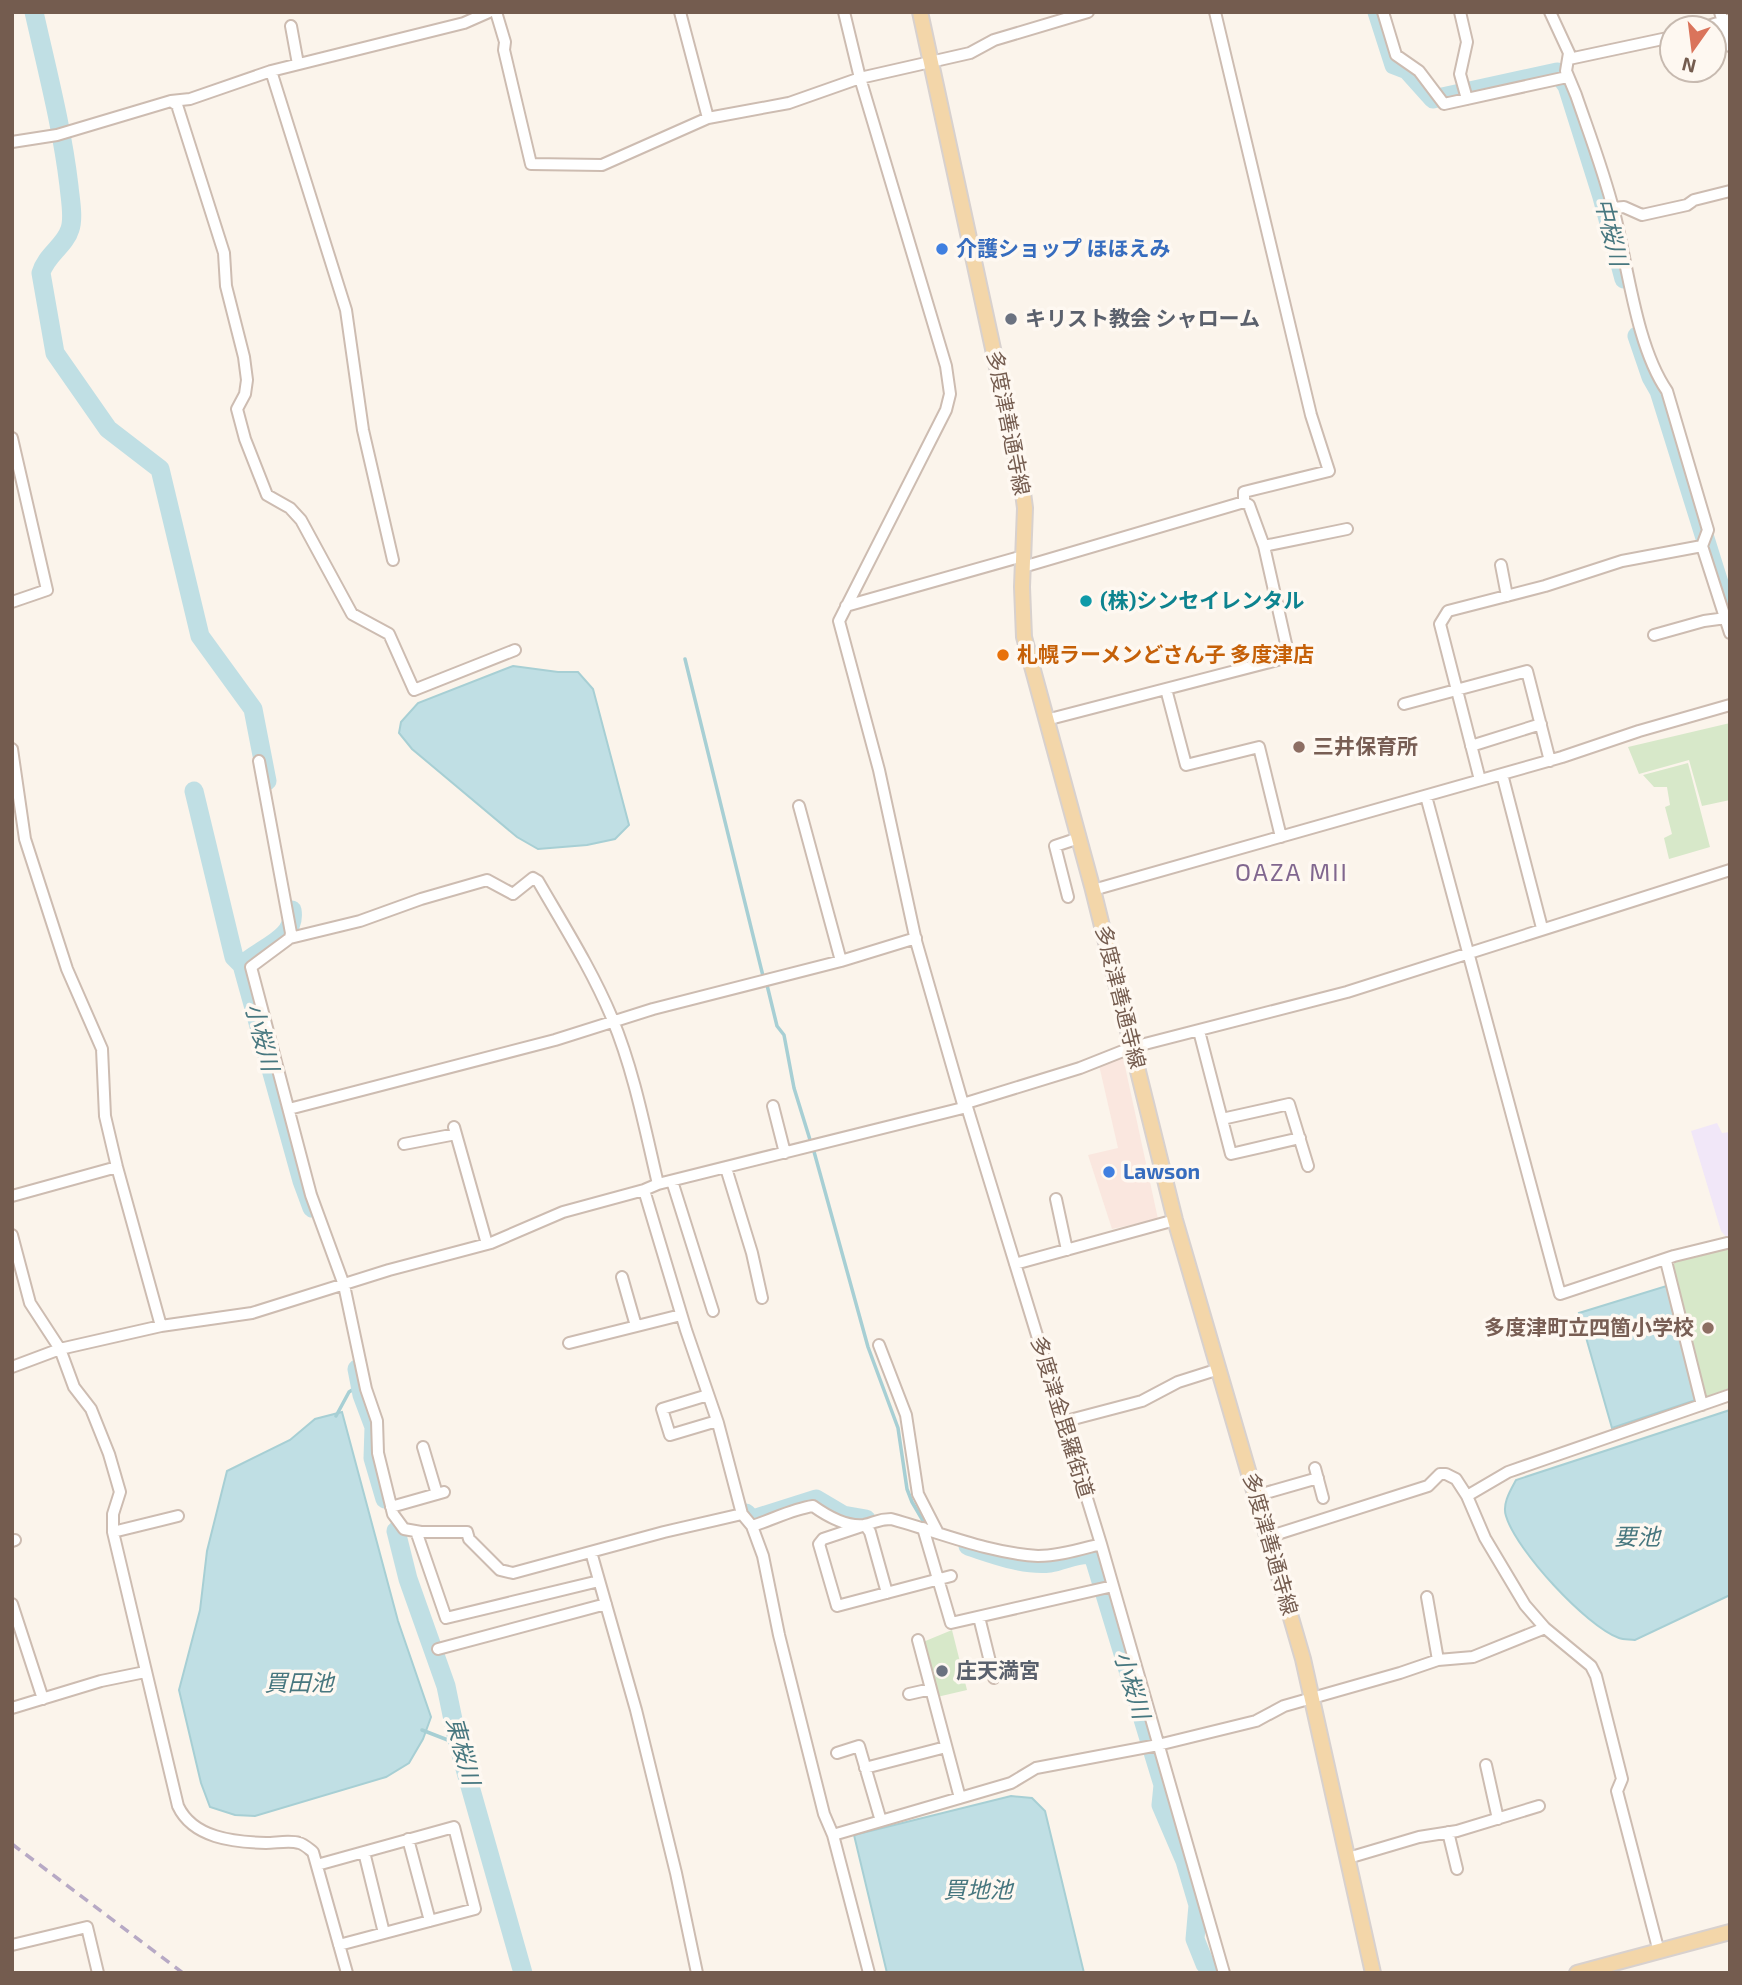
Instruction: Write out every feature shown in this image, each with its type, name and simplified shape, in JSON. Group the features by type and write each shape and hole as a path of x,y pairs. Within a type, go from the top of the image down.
{"main road":[{"name":"多度津善通寺線","path":"920,12 1017,455 1025,508 1024,637 1093,890 1175,1220 1312,1698 1373,1973"},
{"path":"1577,1973 1730,1932"}],"street":[{"path":"12,142 61,134 169,101 190,99 271,71 464,23 489,12"},
{"path":"496,12 531,163 602,165 708,118 789,103 860,79 970,53 994,40 1088,12"},
{"path":"680,12 708,118"},
{"path":"844,12 860,79 946,366 950,394 946,410 846,606"},
{"path":"1215,12 1308,401 1329,471 1244,492 1244,502"},
{"path":"1382,12 1396,55 1419,71 1444,104 1466,96 1563,78"},
{"path":"1460,12 1467,42 1460,74 1466,96"},
{"path":"1550,12 1569,53 1563,78"},
{"path":"291,26 298,64"},
{"path":"1569,59 1658,40"},
{"path":"271,71 346,310 363,430 393,560"},
{"path":"1563,78 1576,95 1613,208 1642,333 1658,379 1667,391 1708,530 1704,540 1730,634"},
{"path":"169,101 177,105 224,253 226,286 247,380 237,409 245,439 267,495 290,508 301,520 352,614 389,634 414,690 516,650"},
{"path":"1613,208 1624,207 1642,215 1687,205 1693,200 1730,191"},
{"path":"12,439 47,590 12,602"},
{"path":"846,606 1244,502 1249,505 1265,546 1289,657 1046,720"},
{"path":"1265,546 1347,529"},
{"path":"1480,780 1440,624 1443,616 1448,611 1704,540"},
{"path":"1501,565 1507,596"},
{"name":"多度津金毘羅街道","path":"846,606 839,621 879,770 916,938 1101,1544 1224,1973"},
{"path":"1654,635 1704,621 1726,618"},
{"path":"1404,704 1527,671 1550,761"},
{"path":"1166,689 1186,765 1259,747 1281,837"},
{"path":"1093,890 1550,761 1639,731 1730,705"},
{"path":"1471,746 1541,724"},
{"path":"12,749 25,838 67,968 102,1049 105,1116 162,1326"},
{"path":"259,761 291,931"},
{"path":"1502,774 1542,929"},
{"path":"1426,796 1470,953 1507,1106 1560,1294 1666,1261 1674,1256 1727,1243"},
{"path":"799,806 841,961"},
{"path":"12,841 25,838"},
{"path":"1068,897 1055,846 1079,838"},
{"path":"12,1367 60,1349 162,1326 252,1312 487,1244 563,1212 658,1184 965,1105 1080,1068 1133,1047 1347,992 1730,870"},
{"path":"658,1184 636,1095 613,1021 587,964 538,881 533,878 513,894 487,880 421,899 360,921 291,931 251,967 311,1195 344,1285 366,1389 377,1421 377,1452 391,1507 404,1529 417,1534 468,1535 500,1570 513,1573 742,1514"},
{"path":"289,1109 555,1040 613,1021 841,961 916,938"},
{"path":"1199,1031 1231,1154 1300,1138"},
{"path":"1222,1119 1289,1104 1308,1166"},
{"path":"773,1106 785,1153"},
{"path":"404,1144 455,1130 487,1244"},
{"path":"12,1196 117,1167"},
{"path":"726,1168 752,1253 762,1298"},
{"path":"672,1181 693,1232 710,1286 713,1311"},
{"path":"644,1190 681,1315 717,1421 742,1514 752,1526 763,1556 779,1635 824,1814 833,1835 869,1973"},
{"path":"1056,1199 1067,1250"},
{"path":"1015,1264 1175,1220"},
{"path":"12,1235 30,1303 60,1349 74,1387 91,1409 109,1454 120,1492 113,1514 113,1532 178,1806 188,1822 210,1834 264,1843 300,1843 313,1852 347,1973"},
{"path":"1666,1261 1702,1405"},
{"path":"622,1277 636,1326"},
{"path":"569,1343 681,1315"},
{"path":"879,1345 905,1415 918,1494 937,1531"},
{"path":"1062,1422 1142,1401 1178,1382 1219,1369"},
{"path":"708,1395 663,1409 670,1435 717,1421"},
{"path":"1467,1496 1508,1472 1730,1395"},
{"path":"391,1507 440,1493 423,1447"},
{"path":"1255,1496 1317,1473 1323,1498"},
{"path":"1268,1537 1429,1486 1440,1474 1456,1479 1467,1496 1485,1538 1518,1594 1545,1628 1591,1666 1596,1676 1622,1779 1616,1791 1659,1952"},
{"path":"752,1526 813,1506 829,1518 865,1525 870,1532 887,1593"},
{"path":"113,1532 153,1517 178,1516"},
{"path":"951,1576 837,1606 819,1544 823,1539 877,1519 891,1519 1001,1551 1040,1556 1067,1553 1101,1544"},
{"path":"923,1528 951,1623 1113,1586"},
{"path":"417,1534 446,1618 599,1581"},
{"path":"591,1552 636,1710 676,1873 697,1973"},
{"path":"1427,1597 1438,1660"},
{"path":"438,1649 606,1604"},
{"path":"13,1610 43,1699"},
{"path":"979,1617 984,1657 994,1678"},
{"path":"1432,1628 1444,1625"},
{"path":"833,1835 1011,1783 1036,1768 1158,1745 1256,1721 1284,1706 1438,1660 1473,1657 1545,1628"},
{"path":"918,1640 960,1798"},
{"path":"12,1708 101,1681 145,1672"},
{"path":"909,1694 931,1689"},
{"path":"836,1753 859,1746 881,1821"},
{"path":"865,1768 946,1746"},
{"path":"1486,1765 1498,1819"},
{"path":"1348,1858 1539,1806"},
{"path":"317,1865 454,1827 475,1909 339,1945"},
{"path":"1448,1832 1457,1869"},
{"path":"408,1839 430,1921"},
{"path":"364,1852 384,1933"},
{"path":"12,1945 87,1927 98,1973"}],"shaded area":[{"path":"1123,1057 1158,1219 1112,1229 1088,1155 1118,1148 1099,1065"},
{"path":"1717,1123 1722,1133 1730,1132 1730,1241 1721,1231 1691,1131"}],"green space":[{"path":"1730,723 1730,800 1702,806 1689,760 1639,774 1628,747"},
{"path":"1688,763 1710,847 1669,859 1664,838 1672,834 1665,807 1670,805 1667,787 1654,787 1643,775"},
{"name":"多度津町立四箇小学校","path":"1730,1246 1730,1388 1705,1397 1671,1268 1677,1259"},
{"path":"952,1630 967,1690 937,1697 923,1642"}],"water":[{"path":"513,666 578,672 593,689 629,825 615,839 587,845 538,849 517,837 412,749 399,733 401,722 418,703"},
{"path":"1673,1284 1702,1398 1612,1428 1579,1313"},
{"name":"要池","path":"1730,1410 1730,1595 1635,1640 1621,1639 1605,1631 1554,1585 1512,1531 1505,1507 1516,1480"},
{"name":"買田池","path":"342,1412 398,1621 431,1717 423,1739 409,1763 386,1777 255,1816 235,1815 210,1807 201,1783 179,1690 200,1610 207,1551 227,1471 290,1440 315,1419"},
{"name":"買地池","path":"1011,1796 1032,1798 1045,1811 1084,1973 887,1973 854,1835"}],"waterway":[{"path":"34,12 58,120 71,208 68,235 41,273 55,353 108,429 160,469 200,636 253,709 267,781"},
{"name":"中桜川","path":"1377,12 1394,65 1407,70 1433,99 1557,72 1567,86 1602,197 1624,279"},
{"name":"中桜川","path":"1637,336 1651,377 1659,391 1730,618"},
{"path":"685,659 763,976 777,1026 784,1035 794,1088 811,1143"},
{"name":"小桜川","path":"194,791 234,957 242,965 302,1181 312,1208"},
{"path":"242,965 283,936 292,920 292,910"},
{"path":"813,1148 868,1347 898,1428 907,1489 926,1526"},
{"name":"小桜川","path":"357,1369 362,1395 374,1427 373,1458 385,1499"},
{"path":"336,1416 349,1392 360,1385"},
{"name":"小桜川","path":"746,1513 751,1518 756,1518 816,1499 843,1515 866,1519"},
{"name":"東桜川","path":"396,1531 408,1579 446,1686 458,1744 523,1973"},
{"name":"小桜川","path":"968,1546 1029,1563 1050,1563 1093,1555 1163,1785 1161,1805 1185,1861 1198,1905 1195,1939 1205,1964 1213,1973"},
{"path":"422,1730 458,1744"}],"railway":[{"path":"12,1844 183,1973"}],"place":[{"name":"介護ショップ ほほえみ","path":"942,249"},
{"name":"キリスト教会 シャローム","path":"1011,319"},
{"name":"(株)シンセイレンタル","path":"1086,601"},
{"name":"札幌ラーメンどさん子 多度津店","path":"1003,655"},
{"name":"三井保育所","path":"1299,747"},
{"name":"Lawson","path":"1109,1172"},
{"name":"多度津町立四箇小学校","path":"1708,1328"},
{"name":"庄天満宮","path":"942,1671"}],"district":[{"name":"OAZA MII","path":"1292,873"}]}
